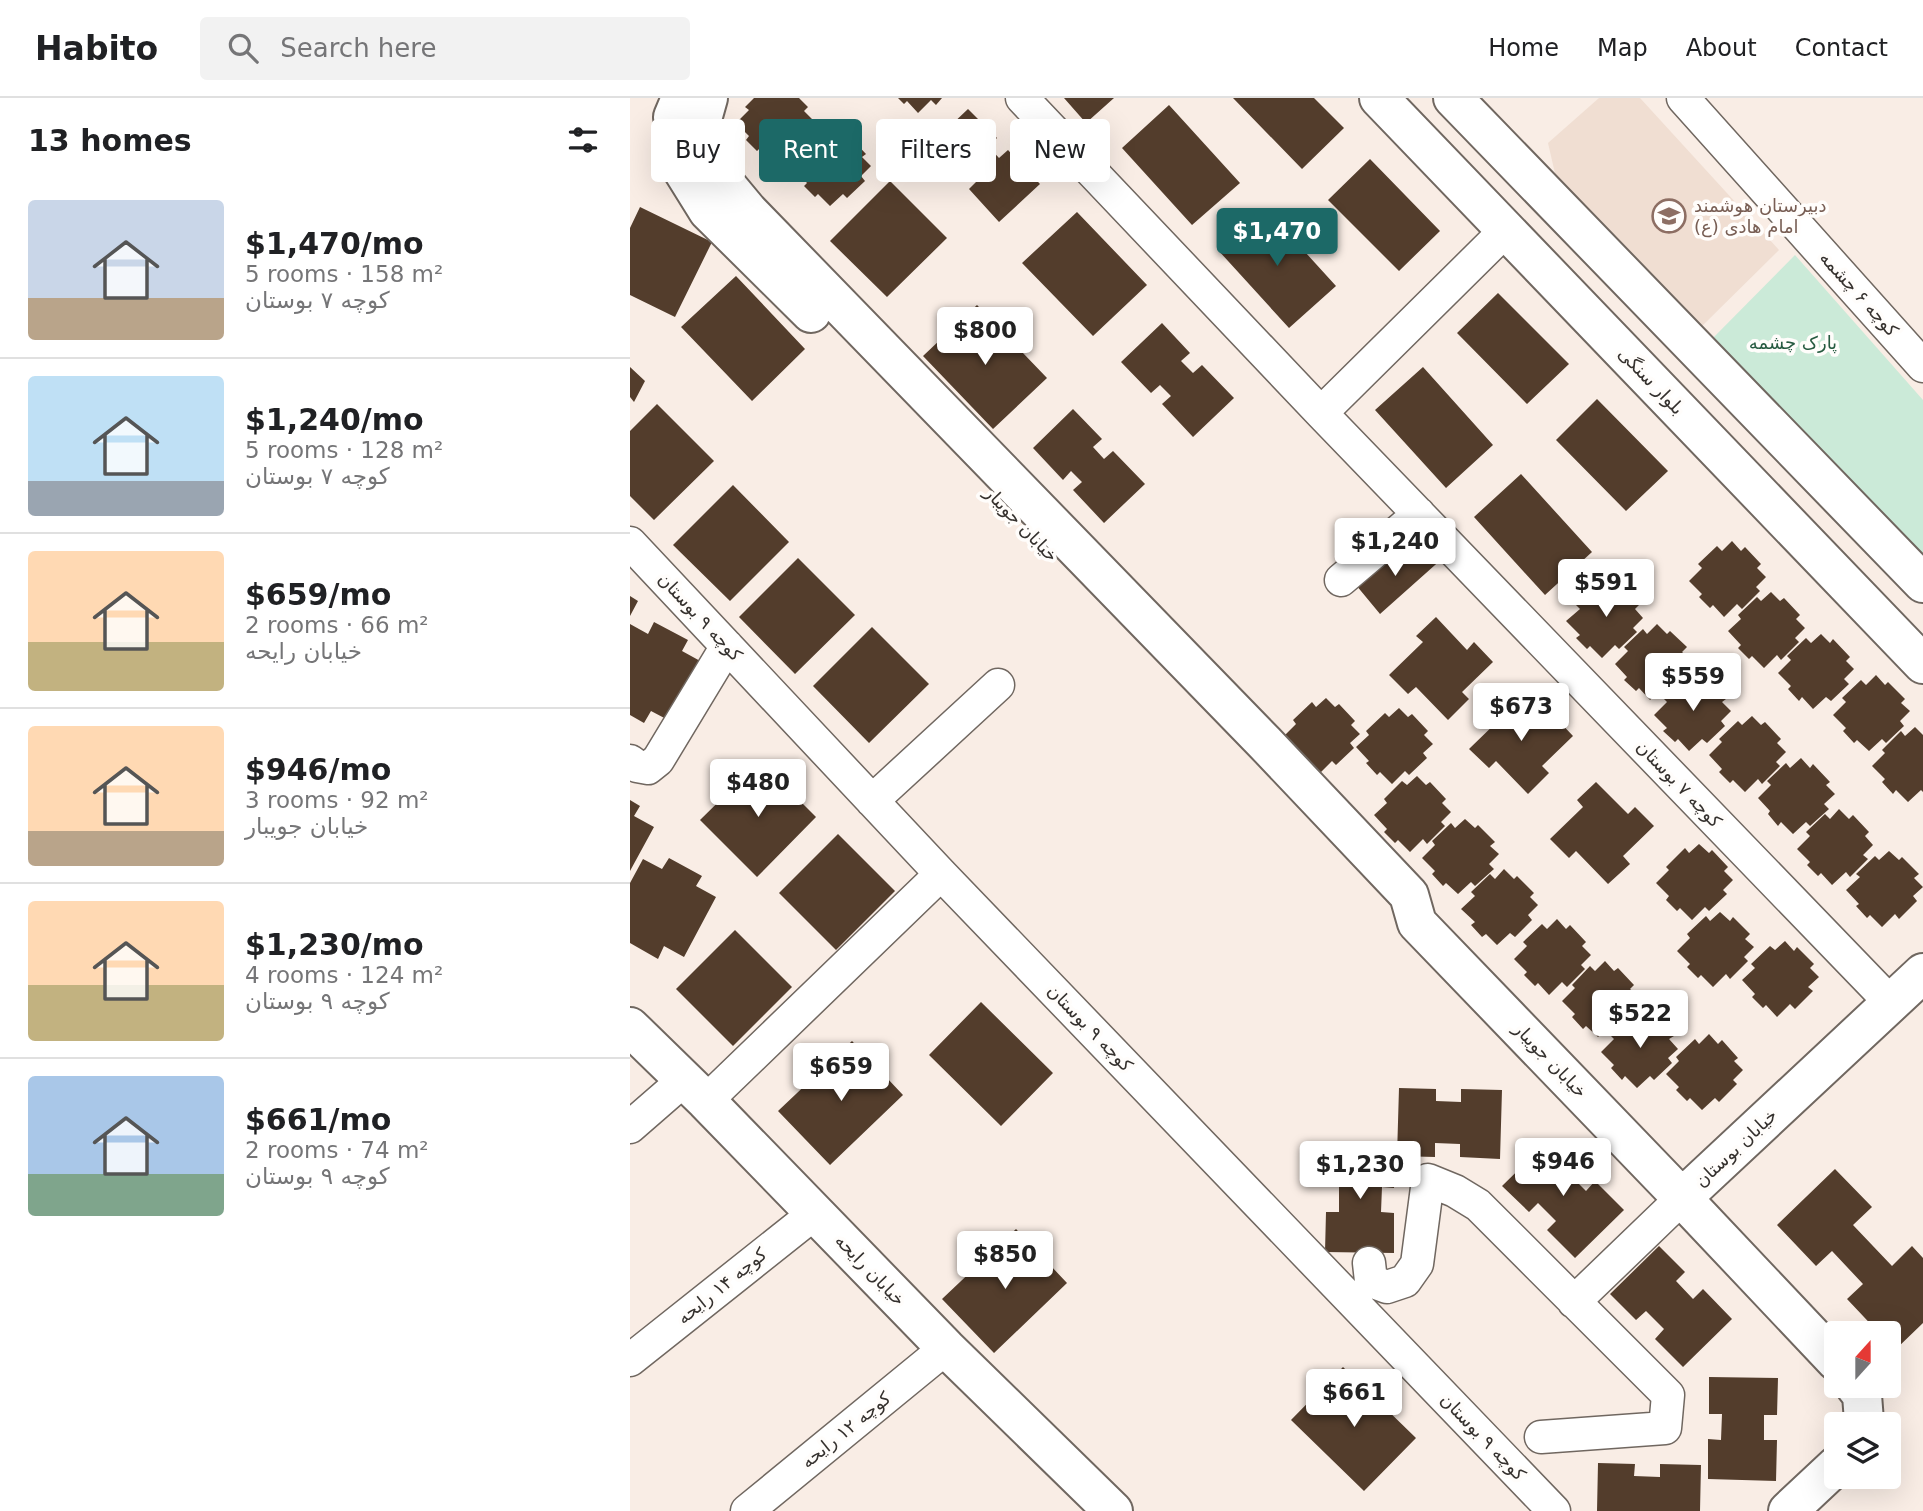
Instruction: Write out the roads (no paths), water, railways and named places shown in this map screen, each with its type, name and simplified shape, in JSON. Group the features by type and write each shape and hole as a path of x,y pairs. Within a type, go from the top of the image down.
{"street":[{"name":"خیابان جویبار","path":"681,98 673,117 680,166 708,211 1029,532 1339,856 1390,915 1417,923"},
{"name":"خیابان جویبار","path":"708,98 701,123 708,163 748,211 1409,895 1417,923 1682,1198"},
{"name":"کوچه ۷ بوستان","path":"1022,98 1321,413 1891,1003"},
{"name":"بلوار سنگی","path":"1379,98 1923,664"},
{"path":"1452,98 1923,583"},
{"name":"کوچه ۶ چشمه","path":"1683,98 1923,366"},
{"path":"1321,413 1506,230"},
{"path":"1341,580 1419,514"},
{"name":"کوچه ۹ بوستان","path":"630,543 872,801 1554,1511"},
{"path":"630,761 636,766 648,768 658,760 727,646"},
{"path":"872,801 998,685"},
{"path":"630,1127 695,1091 942,874"},
{"name":"خیابان بوستان","path":"1824,1348 1682,1198 1923,973"},
{"name":"خیابان رایحه","path":"630,1027 946,1348 1113,1511"},
{"path":"1369,1263 1371,1281 1387,1287 1405,1281 1417,1265 1428,1180 1455,1191 1478,1205 1668,1395 1665,1428 1541,1437"},
{"path":"1574,1302 1682,1198"},
{"name":"کوچه ۱۴ رایحه","path":"630,1360 815,1213"},
{"name":"کوچه ۱۲ رایحه","path":"747,1511 946,1348"},
{"path":"1788,1511 1824,1477"}],"place":[{"name":"دبیرستان هوشمند امام هادی (ع)","path":"1669,216"}],"park label":[{"name":"پارک چشمه","path":"1793,343"}]}
